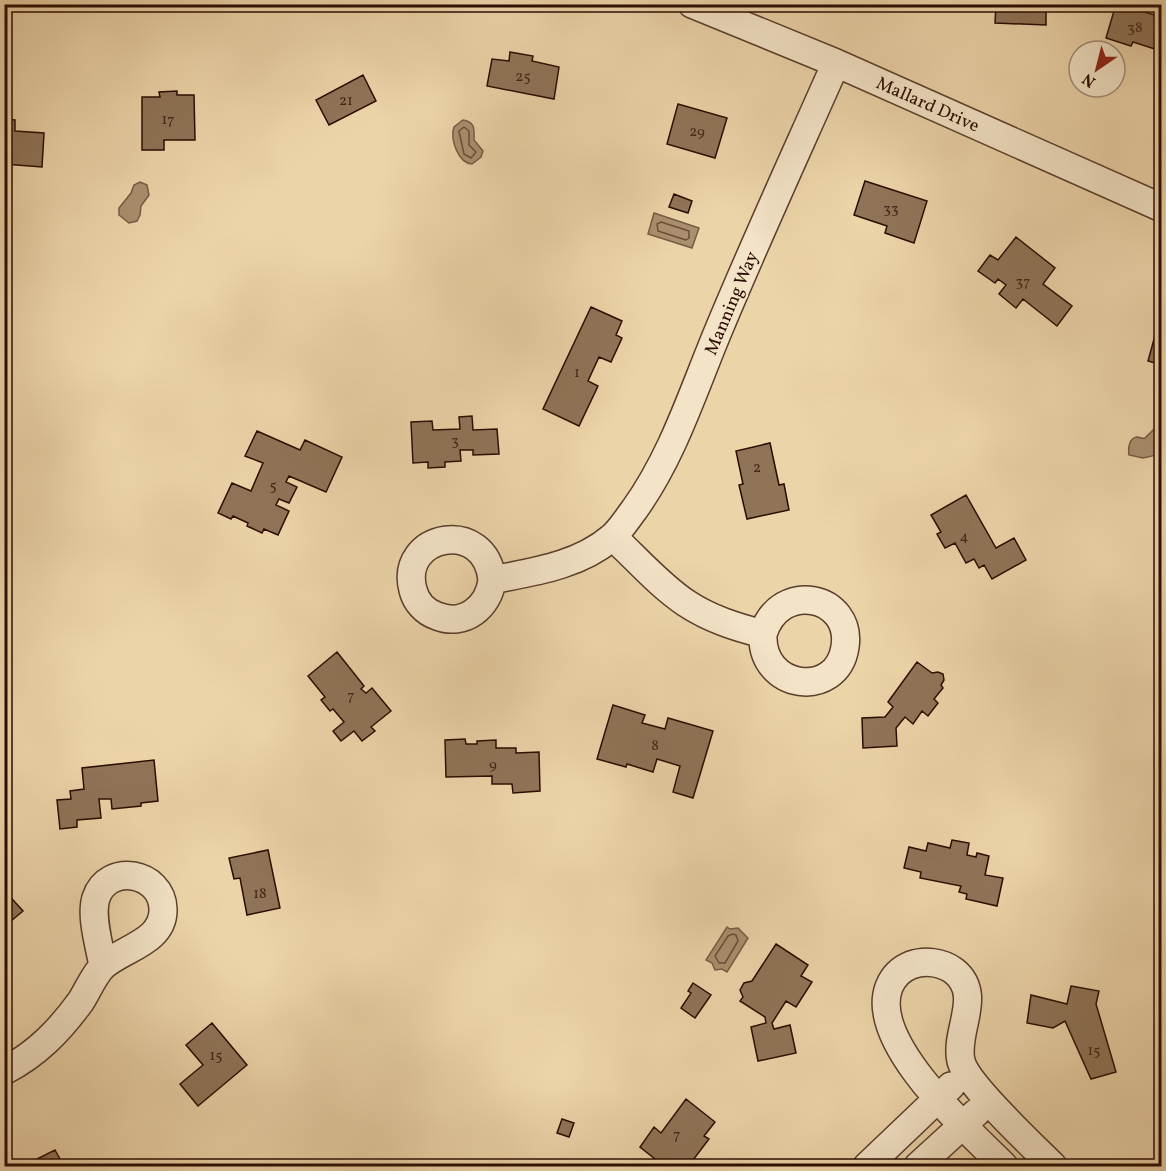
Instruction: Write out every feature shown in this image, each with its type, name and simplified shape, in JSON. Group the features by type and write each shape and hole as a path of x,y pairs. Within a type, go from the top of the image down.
{"street":[{"name":"Mallard Drive","path":"692,4 836,63 1161,208"},
{"name":"Manning Way","path":"492,580 570,561 590,552 613,537 641,500 667,457 720,328 836,63"},
{"path":"613,537 685,602 726,623 763,634"},
{"path":"1004,1167 938,1098 912,1065 894,1035 886,1015 886,994 902,969 919,963 936,963 953,970 965,983 968,1001 960,1051 965,1073 1053,1167"},
{"path":"4,1071 22,1062 58,1031 103,966"},
{"path":"867,1167 965,1073"},
{"path":"918,1167 990,1101"}],"water":[{"path":"463,120 472,125 474,140 483,151 481,157 472,164 467,163 459,155 454,144 454,127"},
{"path":"140,182 147,185 149,195 141,206 137,221 129,223 119,215 119,208 131,193 134,185"},
{"path":"654,213 699,228 692,248 648,234"},
{"path":"1155,428 1161,430 1161,454 1143,458 1129,455 1132,439 1145,438"},
{"path":"727,927 738,928 748,938 727,972 722,969 715,970 712,963 706,960"}],"building":[{"path":"996,4 1046,4 1046,25 995,23"},
{"path":"1116,4 1162,17 1162,59 1155,57 1158,50 1133,42 1131,46 1127,45 1127,39 1106,38"},
{"path":"510,52 533,56 532,61 559,67 554,99 487,86 492,59 509,61"},
{"path":"363,75 376,101 329,125 316,100"},
{"path":"177,91 177,95 194,95 195,140 164,140 164,150 142,150 142,97 160,97 159,92"},
{"path":"678,104 727,118 715,158 667,144"},
{"path":"4,119 15,120 15,131 44,133 42,167 4,164"},
{"path":"865,181 927,201 914,243 885,233 887,226 854,215"},
{"path":"674,194 692,201 688,213 669,207"},
{"path":"1016,237 1055,268 1043,284 1072,306 1057,326 1023,299 1016,308 999,294 1006,285 998,279 995,283 978,271 990,255 998,260"},
{"path":"591,307 622,321 616,335 622,338 611,362 599,357 588,381 598,386 579,426 543,409"},
{"path":"1159,321 1162,322 1162,365 1148,361"},
{"path":"472,416 473,430 497,429 499,454 473,455 473,450 460,450 461,461 445,462 445,467 428,468 428,462 413,463 411,422 432,421 433,430 460,429 459,417"},
{"path":"257,431 300,450 305,440 342,457 326,492 289,476 286,482 297,487 289,503 279,499 276,505 289,511 278,535 264,529 262,533 233,516 231,519 218,513 232,483 251,491 263,463 245,456"},
{"path":"770,443 779,485 784,484 789,510 747,519 739,485 743,484 736,451"},
{"path":"966,495 996,548 1014,538 1026,560 992,579 984,565 979,568 974,559 966,563 955,543 945,548 937,534 941,532 931,515"},
{"path":"337,652 364,686 361,689 366,693 372,688 391,711 371,727 375,731 362,741 354,731 341,741 333,731 344,722 321,700 325,697 308,676"},
{"path":"917,662 932,673 943,674 944,680 941,685 943,688 934,699 938,703 928,716 922,711 913,724 905,717 896,728 897,746 863,748 862,718 885,717 893,707 888,702"},
{"path":"613,705 645,715 642,723 665,729 668,718 713,731 693,798 673,792 680,766 657,759 653,772 627,764 626,767 597,759"},
{"path":"465,739 466,744 496,740 496,748 516,748 516,753 539,752 540,791 513,793 512,784 492,784 492,776 446,777 445,740"},
{"path":"154,760 158,801 141,803 141,806 112,809 111,799 99,799 101,818 77,820 77,827 60,829 57,800 71,799 70,791 84,789 82,768"},
{"path":"952,840 969,843 967,855 976,857 977,853 989,856 985,875 1003,878 997,906 966,899 967,894 959,892 961,886 920,878 921,872 904,868 909,847 926,851 928,843 950,848"},
{"path":"268,850 280,908 247,915 240,878 234,879 229,858"},
{"path":"4,890 23,911 4,927"},
{"path":"776,944 808,965 801,976 812,982 796,1007 786,1001 772,1023 774,1029 790,1025 796,1053 758,1061 751,1027 766,1023 765,1017 740,1001 743,997 740,990 744,983 752,981"},
{"path":"693,983 711,995 695,1018 681,1008 691,993 688,991"},
{"path":"1071,986 1099,991 1096,1004 1116,1072 1091,1079 1065,1021 1053,1028 1027,1023 1031,995 1067,1004"},
{"path":"212,1023 247,1065 198,1106 180,1084 203,1065 186,1045"},
{"path":"686,1099 715,1122 704,1136 709,1139 693,1160 696,1162 693,1166 664,1166 640,1147 654,1127 661,1133"},
{"path":"562,1119 574,1123 569,1137 557,1133"},
{"path":"55,1150 64,1166 23,1166"}]}
